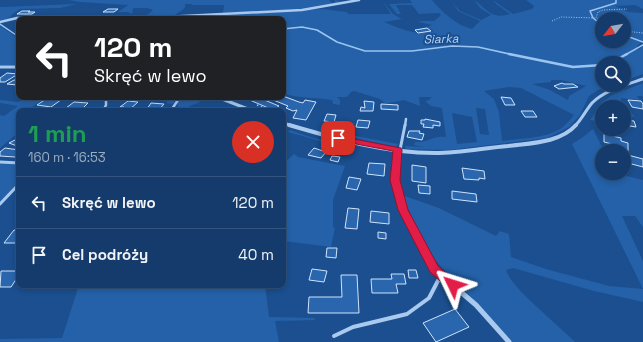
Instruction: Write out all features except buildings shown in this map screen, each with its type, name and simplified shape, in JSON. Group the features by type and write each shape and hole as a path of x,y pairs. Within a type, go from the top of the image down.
{"street":[{"path":"186,16 295,11 359,0"},
{"path":"0,22 16,20"},
{"path":"0,67 16,67"},
{"path":"286,124 322,134 399,150 433,153 461,152 540,142 564,134 576,125 595,101 611,91 643,79"},
{"path":"225,100 245,108"},
{"path":"399,150 395,180 403,210 434,269 476,305 510,342"}],"lane":[{"path":"399,150 406,119"},
{"path":"0,162 16,163"},
{"path":"0,204 16,187"},
{"path":"334,336 353,327 407,314 428,298 441,275"}],"path":[{"path":"598,12 603,10 627,9"},
{"path":"552,21 561,17 595,18"},
{"path":"631,32 643,33"}],"shaded area":[{"path":"68,0 329,0 332,3 335,2 335,0 344,2 309,9 223,13 224,5 185,4 185,8 175,15 138,16 147,15 153,10 147,8 133,8 132,14 128,12 118,12 128,5"},
{"path":"382,0 393,14 402,19 384,22 408,31 420,33 434,31 427,27 432,25 419,22 420,21 434,21 441,15 439,13 419,14 412,5 396,5 401,14 397,14 389,4 412,3 410,0 432,0 450,18 472,29 480,21 458,11 452,2 460,11 481,20 491,15 480,8 474,0 490,13 498,16 510,14 493,0 513,14 532,9 534,6 526,0 643,0 643,9 635,5 615,6 628,12 595,12 595,48 631,48 631,12 643,13 643,41 637,46 638,50 643,46 643,74 631,78 631,56 595,56 595,92 589,96 580,115 569,127 547,138 449,150 406,149 405,146 425,147 414,145 415,142 437,137 446,137 442,108 431,106 425,101 432,97 419,97 420,106 404,100 385,103 380,99 354,91 347,97 337,97 340,100 340,105 333,104 332,100 286,94 286,16 201,16 322,9 347,12 348,14 391,14","holes":["551,80 561,80 586,86 569,96 568,100 550,90 532,84 551,82","509,87 521,88 574,115 563,127 549,134 502,141 499,112 494,99 484,91","476,108 485,109 489,135 480,134","452,113 472,117 477,142 457,144"]},
{"path":"77,4 60,8 20,9 8,18 15,18 0,21 0,7"},
{"path":"0,26 16,37 16,65 0,65"},
{"path":"643,83 643,96 637,96 639,100 621,98 621,100 605,100 620,92 631,92 631,88"},
{"path":"0,100 18,102 22,100 42,100 30,108 16,108 16,118 14,120 16,120 16,135 0,148 0,115 4,116 18,106 0,103"},
{"path":"144,100 176,100 173,104 167,103 167,101"},
{"path":"180,100 201,100 198,103 189,106 189,108 178,108 177,103"},
{"path":"595,112 595,121 590,120"},
{"path":"319,129 398,144 396,147"},
{"path":"593,129 595,136 596,136 600,144 595,144 595,180 631,180 631,177 643,180 643,227 635,216 622,216 643,261 643,289 572,144"},
{"path":"290,130 310,137 346,146 344,148 288,132"},
{"path":"294,154 298,157 345,166 333,200 333,227 335,228 331,247 286,241 286,161"},
{"path":"0,163 16,165 16,185 0,202"},
{"path":"402,195 439,208 496,236 500,231 509,234 511,257 546,269 609,286 643,289 643,302 594,291 513,268 506,270 510,278 526,296 575,342 512,342 433,257 418,231"},
{"path":"78,288 265,288 269,317 314,318 315,320 275,321 279,342 0,342 0,339 62,338"}],"waterway":[{"path":"595,20 590,11 616,3 616,0"},
{"name":"Siarka","path":"0,24 16,35"},
{"name":"Siarka","path":"286,29 302,27 317,30 337,42 365,51 412,51 452,46 478,47 514,55"},
{"path":"631,38 643,42"},
{"name":"Siarka","path":"625,55 643,45"},
{"name":"Siarka","path":"509,54 573,67 595,65"},
{"name":"Siarka","path":"623,56 627,54"}],"route":[{"path":"338,138 398,150 396,154 395,180 403,210 434,269 453,285"}]}
